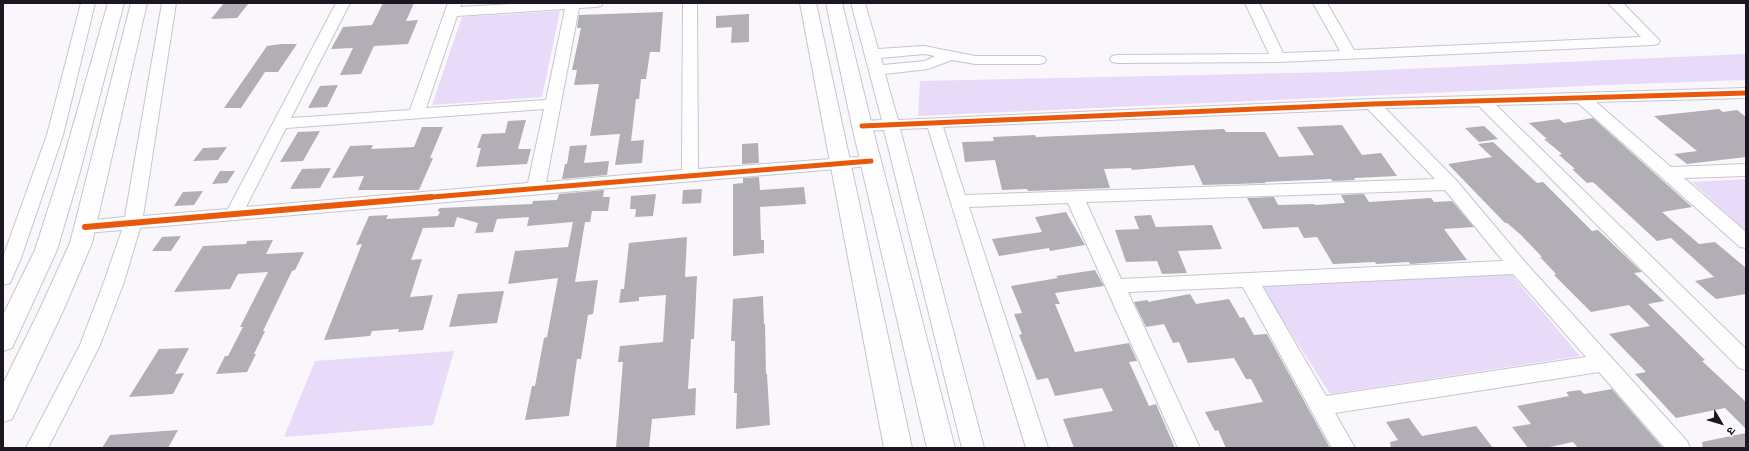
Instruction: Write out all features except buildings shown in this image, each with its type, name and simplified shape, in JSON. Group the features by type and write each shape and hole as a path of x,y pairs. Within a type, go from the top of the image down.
{"street":[{"path":"3,278 12,258 55,135 88,3"},
{"path":"3,341 46,250 69,175 116,3"},
{"path":"3,411 81,243 139,3"},
{"path":"37,448 90,345 114,282 133,223 169,3"},
{"path":"234,214 343,3"},
{"path":"416,114 454,7 596,3"},
{"path":"690,3 690,175"},
{"path":"808,3 898,448"},
{"path":"834,3 862,126 941,448"},
{"path":"858,3 973,448"},
{"path":"1252,3 1278,58"},
{"path":"1320,3 1350,55"},
{"path":"1118,58 1278,58 1653,41 1615,3"},
{"path":"536,188 573,4"},
{"path":"871,54 924,50 975,60 1039,60"},
{"path":"876,70 928,65 950,55"},
{"path":"862,126 1372,104 1746,93"},
{"path":"1582,98 1746,242"},
{"path":"1482,100 1746,362"},
{"path":"280,124 553,104"},
{"path":"1372,104 1450,184 1518,266 1679,448"},
{"path":"934,123 1037,448"},
{"path":"85,227 871,161"},
{"path":"1668,173 1746,170"},
{"path":"958,201 1450,184"},
{"path":"1074,196 1189,448"},
{"path":"1115,286 1518,266"},
{"path":"1249,280 1344,448"},
{"path":"1321,406 1604,363"}],"shaded area":[{"path":"560,11 542,97 432,105 462,17"},
{"path":"1746,54 1746,80 918,116 920,81 1338,72"},
{"path":"1746,179 1746,231 1692,182"},
{"path":"1509,272 1580,356 1330,394 1261,286"},
{"path":"454,351 433,425 284,437 315,361"}],"cycle path":[{"path":"862,126 1372,104 1746,93"},
{"path":"85,227 871,161"}]}
